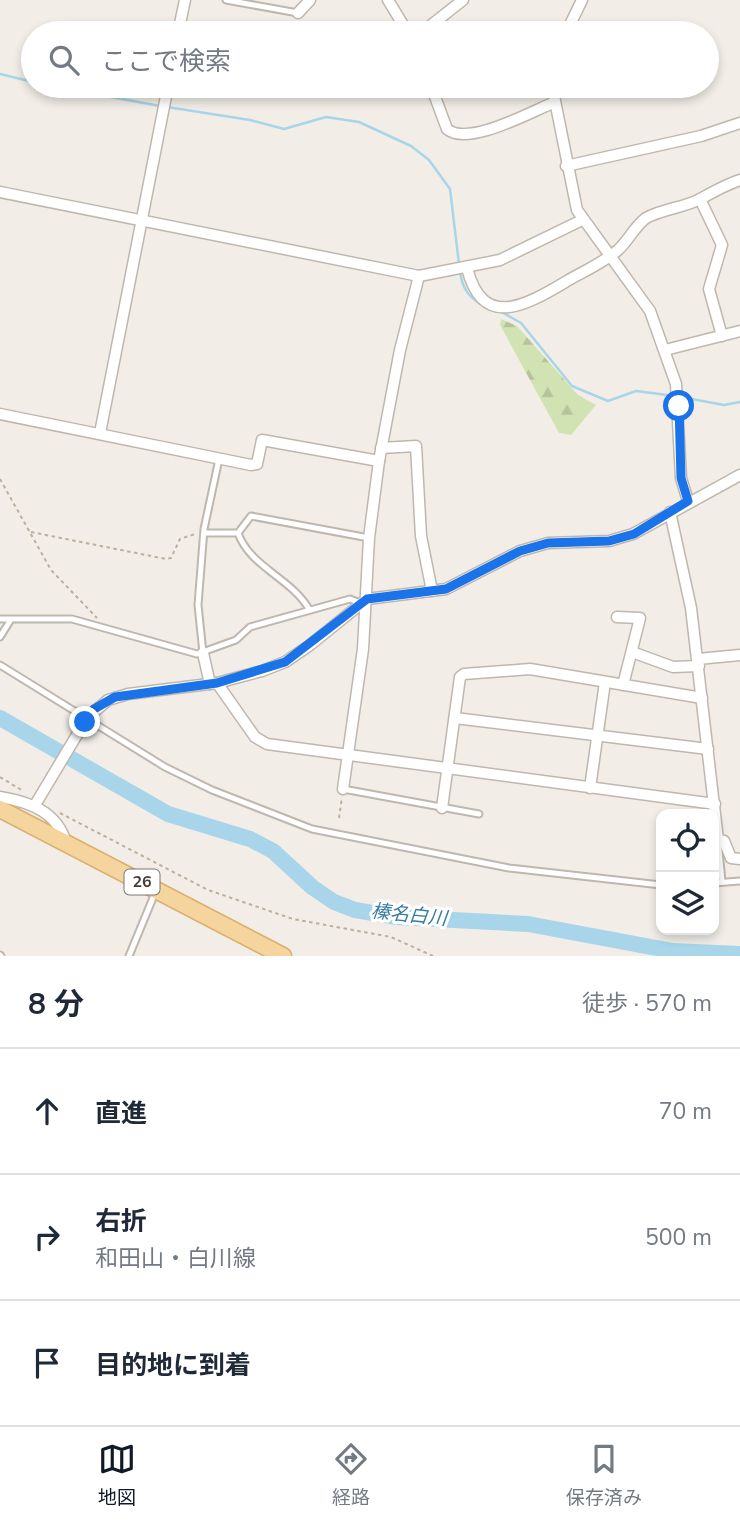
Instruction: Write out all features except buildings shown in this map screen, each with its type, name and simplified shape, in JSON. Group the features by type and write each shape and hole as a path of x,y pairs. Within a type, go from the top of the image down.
{"main road":[{"name":"26","path":"0,809 284,956"}],"street":[{"path":"181,21 185,0"},
{"path":"298,13 310,0"},
{"path":"388,0 401,21"},
{"path":"436,21 463,0"},
{"path":"572,21 582,0"},
{"path":"100,433 165,98"},
{"path":"435,98 447,129 464,136 500,125 553,103"},
{"path":"553,98 576,210 650,311 665,350 678,393 681,478 688,501"},
{"path":"566,166 701,136 740,123"},
{"path":"463,269 480,298 495,306 525,305 609,256 644,220 670,207 700,199 711,190 740,180"},
{"path":"0,192 419,276 463,269 512,255 582,220"},
{"path":"700,199 722,245 709,289 722,336"},
{"path":"343,789 379,461 419,276"},
{"path":"665,350 740,331"},
{"path":"0,414 257,464 262,440 379,461"},
{"path":"381,448 416,446 421,536 432,591"},
{"path":"40,804 86,720 94,709 115,697 214,684 285,662 364,601 461,584 520,551 548,543 609,541 634,534 688,501 740,475"},
{"path":"670,512 691,608 715,809"},
{"path":"617,617 640,618 624,685"},
{"path":"632,652 673,667 740,655"},
{"path":"203,653 214,684 259,741 448,770 715,804"},
{"path":"442,808 460,677 464,674 522,668 702,698"},
{"path":"590,788 605,682"},
{"path":"455,718 708,749"},
{"path":"0,797 40,804 63,832 66,843"},
{"path":"719,840 724,841 731,858 740,859"}],"lane":[{"path":"226,0 298,13"},
{"path":"203,653 198,605 205,533 219,458"},
{"path":"238,533 251,516 369,538"},
{"path":"205,533 238,533"},
{"path":"238,533 244,550 301,596 309,609"},
{"path":"0,619 10,621 65,618 203,653 236,640 250,627 351,599 364,601"},
{"path":"0,637 10,621"},
{"path":"0,666 165,767 212,790 312,829 509,868 656,884"},
{"path":"343,789 478,814"},
{"path":"719,850 722,882"},
{"path":"719,882 740,881"},
{"path":"129,956 156,890"}],"path":[{"path":"0,479 51,570 104,629"},
{"path":"31,532 166,559 172,558 180,538 205,533"},
{"path":"0,777 22,790"},
{"path":"339,818 343,789"},
{"path":"40,804 78,821 208,890 293,919 391,937 433,956"}],"green space":[{"path":"501,319 517,326 578,395 596,405 571,435 559,433 500,325"}],"waterway":[{"path":"0,74 21,79"},
{"path":"116,98 160,106"},
{"path":"167,107 250,120 284,129 326,117 359,122 411,146 429,160 450,189 459,264"},
{"path":"460,271 468,293 487,307"},
{"path":"500,311 521,323 572,386 608,401 636,391 675,396"},
{"path":"681,397 724,405 740,402"},
{"name":"榛名白川","path":"0,718 168,814 250,839 273,851 312,887 334,902 355,910 397,917 528,924 673,951 740,954"}],"route":[{"path":"85,722 94,709 108,699 217,683 285,662 367,599 446,589 461,584 520,551 548,543 609,541 634,534 688,501 681,478 679,406"}]}
